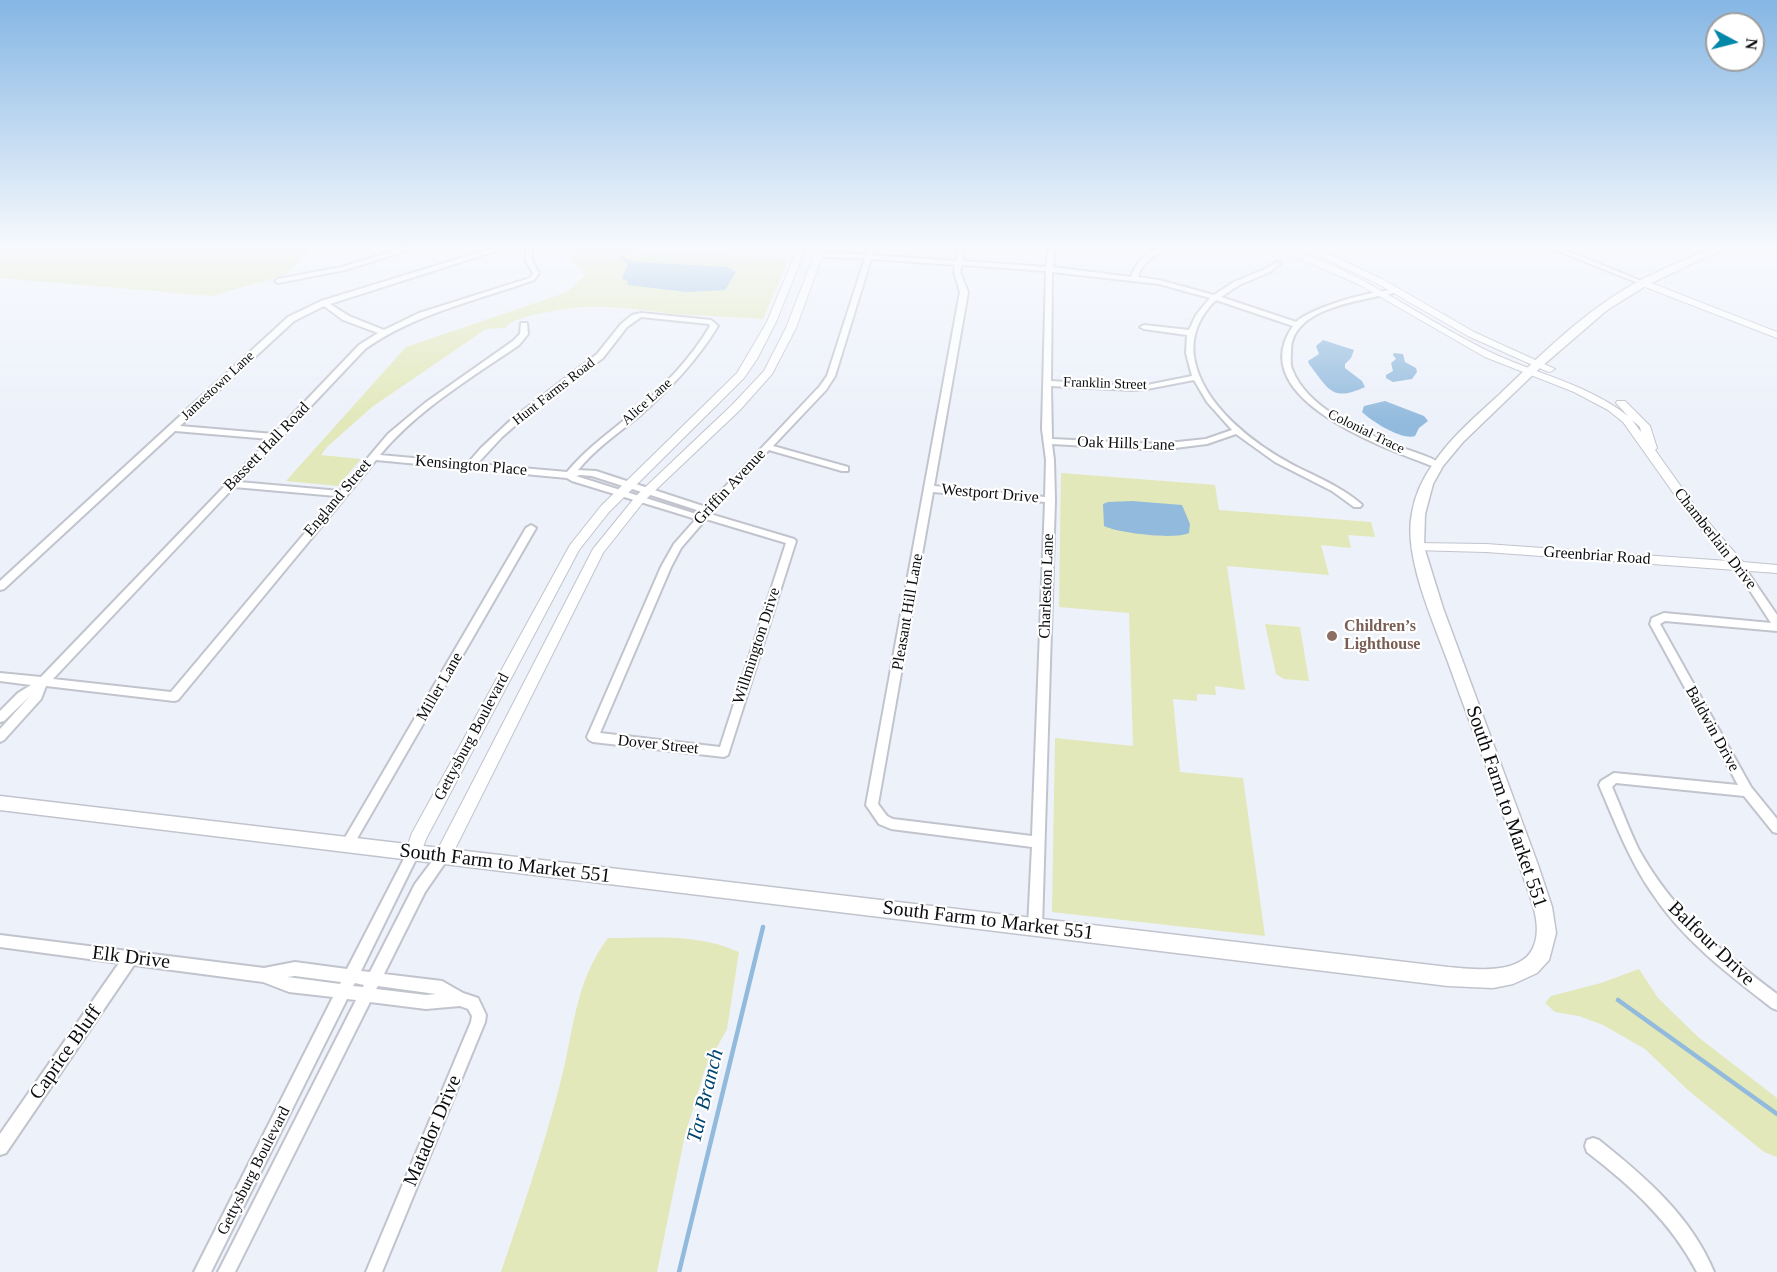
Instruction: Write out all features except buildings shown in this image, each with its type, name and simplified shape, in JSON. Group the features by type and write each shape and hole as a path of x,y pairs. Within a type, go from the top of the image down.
{"main road":[{"name":"South Farm to Market 551","path":"0,803 1472,978 1507,977 1542,955 1546,933 1542,907 1436,608 1417,547 1418,514 1426,484 1438,465 1459,440 1534,368 1609,304"}],"street":[{"name":"Jamestown Lane","path":"0,587 291,319 321,304"},
{"path":"326,304 346,318 382,332"},
{"name":"Bassett Hall Road","path":"0,718 22,696 42,682 362,347 382,332 455,304"},
{"name":"Gettysburg Boulevard","path":"202,1272 414,853 423,828 563,567 589,527 626,488 735,384 749,366 763,341 778,304"},
{"name":"Gettysburg Boulevard","path":"226,1272 420,888 443,856 584,575 604,541 646,495 749,394 767,373 781,349 799,304"},
{"name":"Griffin Avenue","path":"593,737 677,546 831,376 853,304"},
{"name":"Pleasant Hill Lane","path":"962,304 872,805 883,820 891,824 1038,842"},
{"name":"Charleston Lane","path":"1035,927 1050,500 1049,304"},
{"path":"1210,304 1197,319 1192,333 1190,359 1213,405 1239,430 1292,468 1344,492 1357,505"},
{"path":"1235,304 1297,325 1306,317 1341,304"},
{"path":"1399,304 1468,345 1534,368"},
{"path":"1419,304 1534,368"},
{"path":"1698,304 1777,335"},
{"name":"Alice Lane","path":"569,475 583,458 688,365 703,346 714,326 711,322 635,316"},
{"name":"Hunt Farms Road","path":"470,465 497,436 600,356 630,318 635,316"},
{"name":"England Street","path":"42,682 174,698 372,457 411,418 516,342 524,334 524,325"},
{"name":"Colonial Trace","path":"1297,325 1289,336 1285,349 1285,366 1291,379 1300,390 1320,409 1338,421 1386,445 1438,465"},
{"path":"1144,327 1192,333"},
{"name":"Chamberlain Drive","path":"1534,368 1614,408 1628,420 1693,512 1739,566 1777,625"},
{"name":"Franklin Street","path":"1048,383 1132,388 1197,377"},
{"path":"172,428 277,437"},
{"name":"Oak Hills Lane","path":"1048,441 1159,447 1207,441 1239,430"},
{"path":"767,447 845,470"},
{"name":"Kensington Place","path":"372,457 569,475 575,479 626,488 700,508 704,515 790,541"},
{"path":"231,484 342,494"},
{"name":"Westport Drive","path":"930,489 1050,500"},
{"name":"Miller Lane","path":"347,845 531,528"},
{"name":"Willmington Drive","path":"724,752 790,541"},
{"name":"Greenbriar Road","path":"1417,547 1486,548 1777,569"},
{"name":"Baldwin Drive","path":"1777,625 1664,617 1655,624 1747,791 1777,828"},
{"path":"0,677 42,682"},
{"name":"Bassett Hall Road","path":"0,737 37,696 42,682"},
{"name":"Dover Street","path":"593,737 724,752"},
{"name":"Balfour Drive","path":"1747,791 1614,778 1605,785 1634,852 1657,890 1697,937 1777,1003"},
{"name":"Elk Drive","path":"0,941 263,975 289,985 366,994"},
{"name":"Caprice Bluff","path":"0,1147 131,958"},
{"name":"Elk Drive","path":"263,975 295,969 352,976"},
{"name":"Matador Drive","path":"352,976 442,988 460,999 473,1003 479,1015 374,1272"},
{"path":"366,994 426,1002 460,999"},
{"path":"1593,1146 1629,1174 1672,1216 1688,1237 1706,1272"}],"green space":[{"path":"531,304 769,304 763,319 588,307 531,315 510,323 505,328 486,329 372,407 327,447 321,455 361,459 338,486 286,481 406,347"},
{"path":"1061,473 1215,485 1219,510 1371,522 1375,537 1348,535 1351,548 1321,545 1329,575 1227,566 1245,690 1215,686 1216,695 1197,694 1197,701 1173,699 1180,772 1243,778 1265,936 1052,912 1055,738 1133,746 1129,613 1059,607"},
{"path":"1265,624 1300,627 1309,681 1284,679 1276,674"},
{"path":"608,938 691,939 739,952 727,1029 705,1069 685,1135 657,1272 501,1272 547,1131 565,1065 576,1008 588,972"},
{"path":"1639,969 1658,998 1698,1037 1777,1098 1777,1157 1764,1152 1689,1091 1645,1049 1603,1025 1579,1016 1555,1012 1545,1003 1551,996 1601,983"}],"water":[{"path":"1323,340 1354,350 1345,368 1362,381 1365,387 1338,393 1327,387 1308,361 1319,354 1316,346"},
{"path":"1394,353 1403,354 1405,362 1416,368 1417,372 1412,379 1393,382 1386,378 1386,375 1393,371 1391,363 1396,359"},
{"path":"1385,401 1424,416 1428,421 1419,428 1415,436 1410,437 1387,429 1362,412 1364,406"},
{"path":"1132,501 1182,505 1190,524 1189,533 1172,536 1146,535 1104,526 1103,504"}],"waterway":[{"name":"Tar Branch","path":"679,1272 763,927"},
{"path":"1618,1000 1777,1114"}],"place":[{"name":"Children’s Lighthouse","path":"1332,636"}]}
